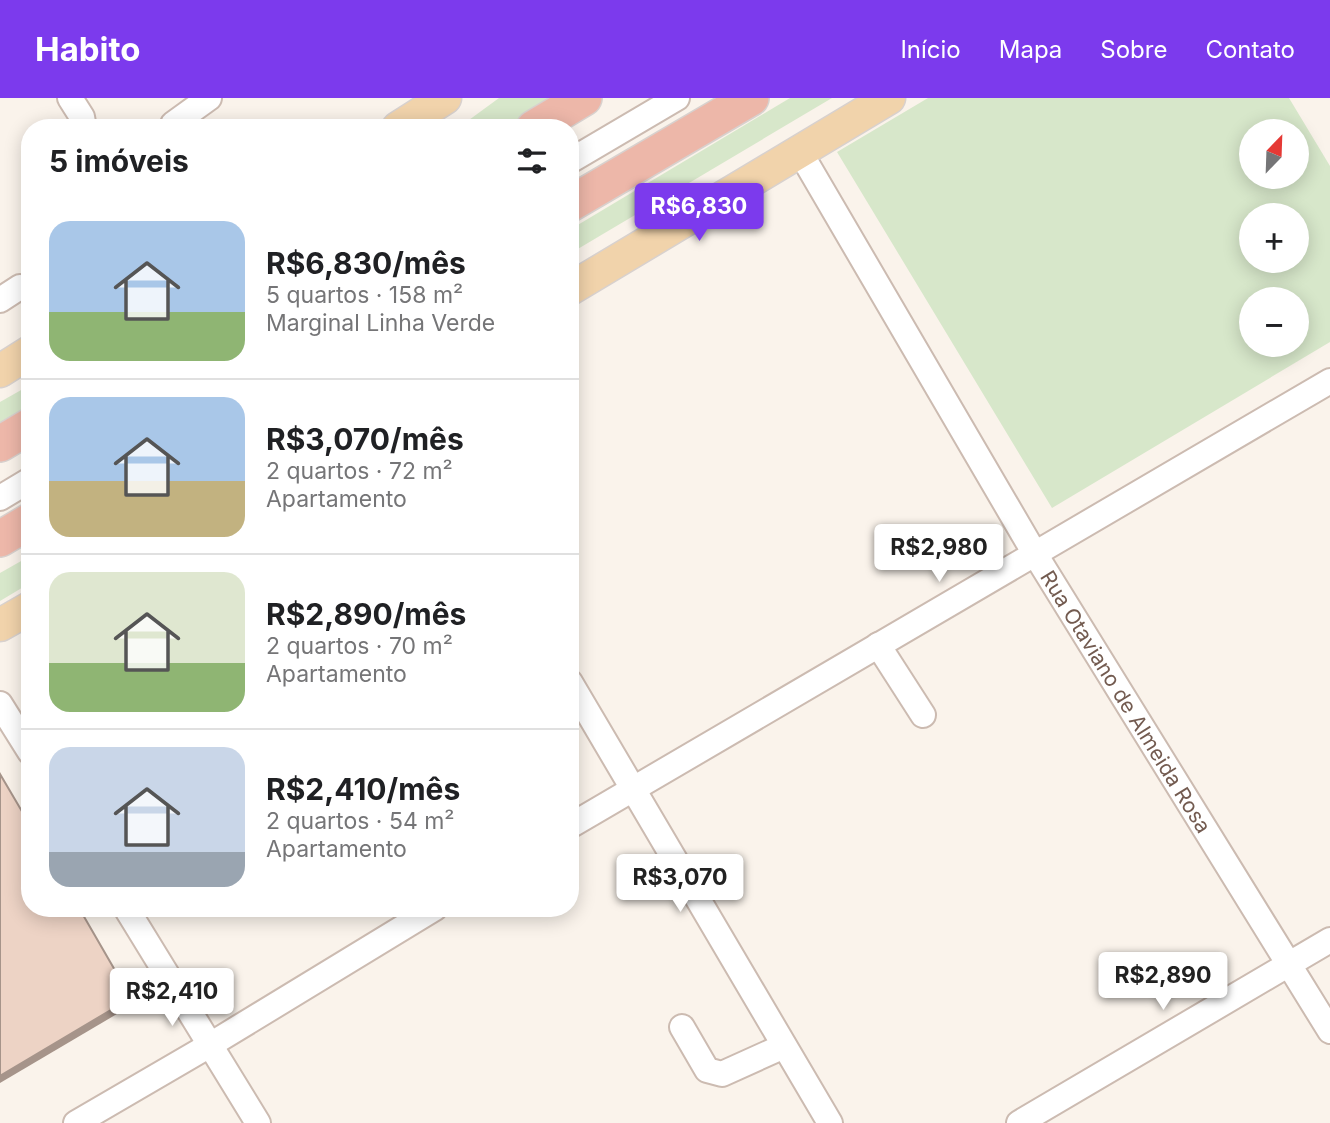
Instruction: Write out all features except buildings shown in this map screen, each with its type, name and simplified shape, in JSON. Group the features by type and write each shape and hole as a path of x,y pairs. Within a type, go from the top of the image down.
{"highway":[{"path":"549,119 584,98"},
{"path":"579,199 751,98"},
{"path":"0,444 21,431"},
{"path":"0,539 21,527"}],"main road":[{"path":"412,119 446,98"},
{"path":"579,284 889,98"},
{"path":"0,371 21,358"},
{"path":"0,625 21,613"}],"street":[{"path":"70,98 82,119"},
{"path":"180,119 209,98"},
{"path":"579,156 677,98"},
{"name":"Rua Otaviano de Almeida Rosa","path":"800,152 1035,554 1330,1031"},
{"path":"579,821 1330,381"},
{"path":"0,498 21,485"},
{"path":"878,645 923,715"},
{"path":"579,698 830,1123"},
{"path":"0,704 21,738"},
{"path":"132,917 258,1123"},
{"path":"76,1123 420,917"},
{"path":"1019,1123 1330,940"},
{"path":"682,1027 707,1070 713,1073 722,1074 784,1045"}],"green space":[{"path":"499,98 554,98 519,119 470,119"},
{"path":"790,98 832,98 579,248 579,224"},
{"path":"928,98 1289,98 1302,119 1239,119 1239,189 1309,189 1309,131 1330,166 1330,342 1309,355 1309,287 1239,287 1239,357 1305,357 1052,508 837,152"},
{"path":"21,390 21,415 0,428 0,402"},
{"path":"21,561 21,588 0,601 0,573"}]}
